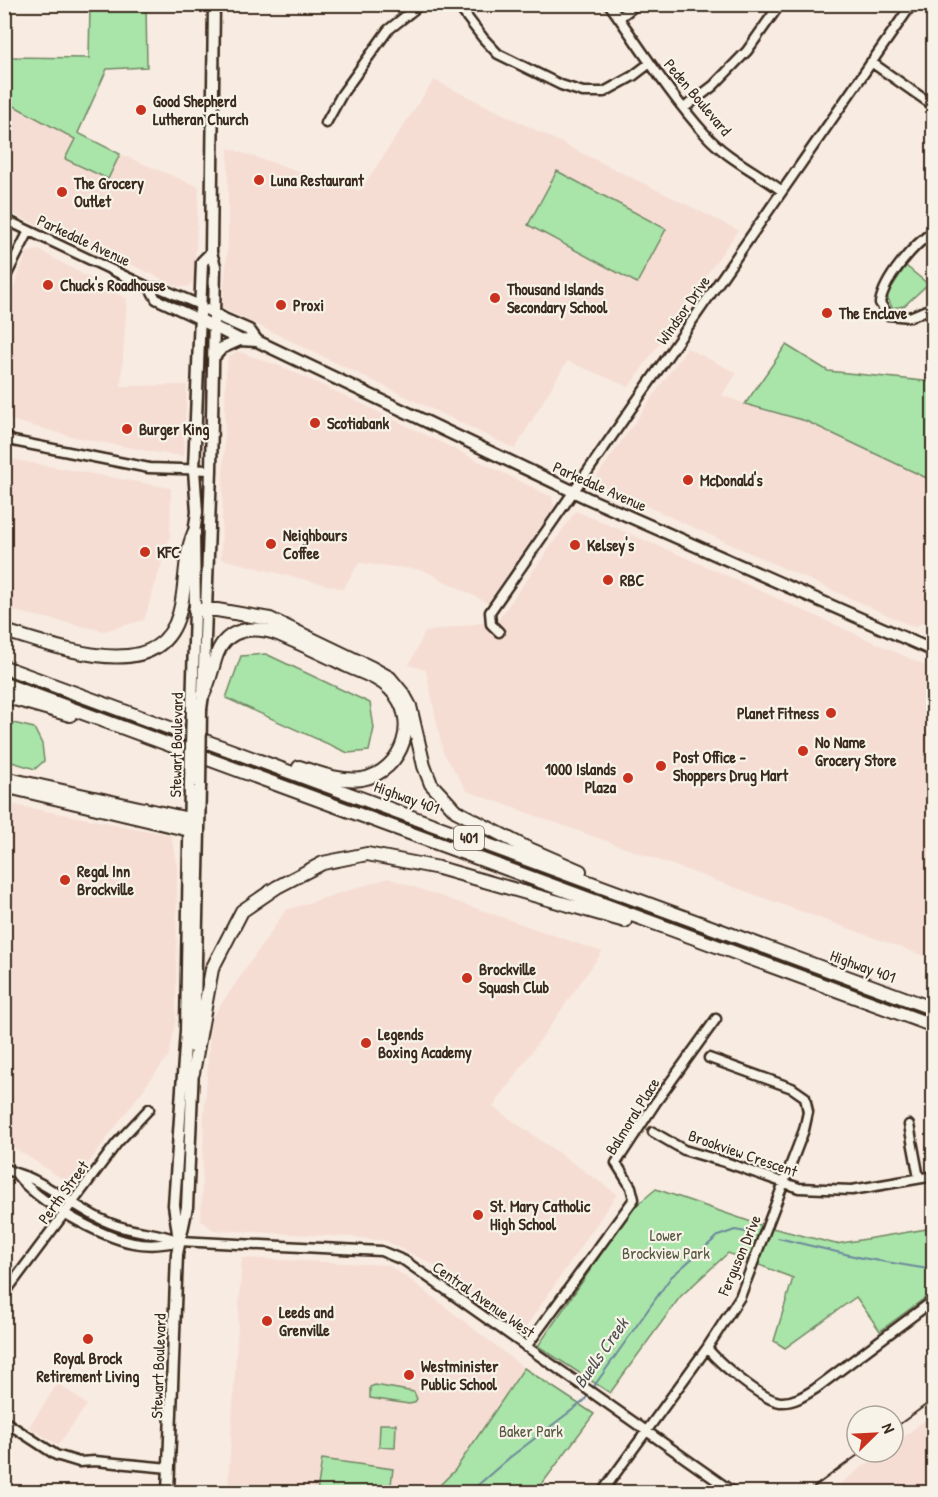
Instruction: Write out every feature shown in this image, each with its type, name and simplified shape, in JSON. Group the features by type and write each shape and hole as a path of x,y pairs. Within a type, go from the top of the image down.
{"highway":[{"path":"4,631 111,658 134,656 153,648 162,643 179,615 186,576 188,547 194,533"},
{"path":"200,611 218,610 270,619 390,678 405,695 410,706 424,766 431,784 456,811 525,847 612,884 637,900"},
{"path":"186,733 219,740 328,776 359,779 376,773 392,763 404,743 406,722 392,691 384,684 278,634 262,629 240,631 222,642 203,695"},
{"name":"Highway 401","path":"4,666 933,1009"},
{"name":"Highway 401","path":"4,684 933,1026"},
{"path":"4,696 77,718 96,717"},
{"path":"4,778 194,826"},
{"path":"4,786 194,826"},
{"path":"193,1073 212,969 242,911 277,887 323,863 367,854 439,868 626,921 681,940 698,940"}],"main road":[{"name":"Stewart Boulevard","path":"168,1492 179,1241 174,1205 186,1031 200,611 211,470 215,266 211,253 214,4"},
{"name":"Stewart Boulevard","path":"196,709 203,695 194,533 197,512 194,470 202,262 211,253"},
{"name":"Parkedale Avenue","path":"200,305 249,330 257,341"},
{"name":"Parkedale Avenue","path":"199,319 240,340 257,341 572,491 932,647"},
{"path":"213,358 222,348 240,340"},
{"name":"Stewart Boulevard","path":"179,1241 187,1207 193,1073 194,826"}],"street":[{"path":"326,123 342,94 388,30 421,4"},
{"path":"457,4 483,39 498,54 561,85 584,92 604,92 633,76 650,63"},
{"name":"Peden Boulevard","path":"609,4 650,63 706,135 725,152 782,191"},
{"path":"619,18 636,4"},
{"path":"684,108 713,86 747,51 780,4"},
{"name":"Windsor Drive","path":"499,632 491,624 490,612 912,4"},
{"path":"871,62 933,106"},
{"name":"Parkedale Avenue","path":"4,219 150,288 160,288 200,305"},
{"path":"4,280 29,231"},
{"path":"929,309 910,316 888,315 880,303 882,292 914,245 933,231"},
{"name":"Parkedale Avenue","path":"150,288 156,299 199,319"},
{"path":"4,436 13,441 149,468 211,470"},
{"name":"Balmoral Place","path":"526,1347 634,1199 631,1187 616,1163 716,1018"},
{"name":"Ferguson Drive","path":"602,1492 707,1348 740,1297 804,1130 808,1112 806,1097 792,1088 709,1058"},
{"name":"Perth Street","path":"4,1294 117,1143 149,1109"},
{"path":"909,1125 919,1178"},
{"name":"Brookview Crescent","path":"653,1132 684,1150 728,1163 784,1184 812,1190 852,1190 933,1176"},
{"name":"Central Avenue West","path":"4,1168 32,1179 106,1221 125,1228 164,1234 179,1241"},
{"name":"Central Avenue West","path":"17,1175 26,1187 65,1214 132,1243 164,1245 179,1241 381,1251 405,1261 733,1492"},
{"path":"707,1348 716,1359 761,1394 778,1402 796,1400 815,1389 933,1300"},
{"path":"4,1421 56,1455 79,1462 95,1461 169,1468"}],"shaded area":[{"name":"Thousand Islands Secondary School","path":"434,80 738,230 629,387 567,361 515,449 222,308 228,244 228,148 360,191"},
{"path":"5,101 76,139 66,159 107,178 120,154 199,187 194,281 187,287 177,286 79,240 5,210"},
{"path":"39,250 127,299 121,386 187,385 183,456 74,437 11,420 5,415 5,312 27,252"},
{"path":"687,348 737,373 722,395 806,421 933,481 933,613 928,620 914,627 602,486 597,476"},
{"path":"237,351 285,368 552,497 554,507 488,603 423,570 359,563 343,589 221,559 226,372 228,357"},
{"path":"4,458 171,488 170,537 144,620 104,631 5,609"},
{"path":"576,511 712,569 933,669 933,959 467,791 443,752 426,670 409,665 425,632 498,620"},
{"path":"4,803 171,835 177,868 176,1020 169,1055 72,1185 5,1142"},
{"path":"388,878 602,952 493,1107 617,1194 523,1331 432,1264 386,1241 352,1237 214,1230 201,1221 204,1118 211,1019 286,910"},
{"name":"Westminister Public School","path":"242,1258 388,1265 524,1368 455,1470 433,1492 238,1492 228,1486"},
{"path":"58,1383 87,1405 58,1445 29,1427"},
{"path":"933,1414 933,1492 829,1492 867,1464 905,1464 905,1436"}],"green space":[{"path":"90,5 146,5 147,67 107,69 78,133 120,154 108,179 65,159 75,139 5,101 5,57 89,58"},
{"path":"557,171 666,229 637,283 528,225"},
{"path":"906,266 928,284 904,306 892,308 887,296"},
{"path":"786,345 828,371 933,382 933,481 806,421 745,404"},
{"path":"266,654 370,703 374,728 369,751 348,753 226,698 241,656"},
{"path":"5,721 34,728 42,744 44,761 35,769 5,760"},
{"name":"Lower Brockview Park","path":"656,1189 760,1225 836,1244 933,1228 933,1292 880,1331 856,1297 785,1348 774,1341 793,1278 728,1253 680,1297 610,1393 538,1346 632,1209"},
{"name":"Baker Park","path":"524,1368 594,1414 536,1492 433,1492 455,1470"},
{"path":"375,1385 414,1392 417,1399 414,1403 409,1404 370,1398 370,1387"},
{"path":"380,1424 396,1424 395,1448 379,1447"},
{"path":"322,1459 393,1469 390,1492 317,1492"}],"waterway":[{"name":"Buells Creek","path":"592,1389 671,1277 718,1236 735,1230 746,1232"},
{"name":"Buells Creek","path":"778,1238 862,1258 934,1270"},
{"name":"Buells Creek","path":"470,1492 509,1458 584,1401 589,1393"}],"railway":[{"path":"905,1420 934,1399"},
{"path":"807,1492 846,1464"}],"place":[{"name":"Good Shepherd Lutheran Church","path":"141,110"},
{"name":"Luna Restaurant","path":"259,180"},
{"name":"The Grocery Outlet","path":"62,192"},
{"name":"Chuck's Roadhouse","path":"48,285"},
{"name":"Thousand Islands Secondary School","path":"495,298"},
{"name":"Proxi","path":"281,305"},
{"name":"The Enclave","path":"827,313"},
{"name":"Scotiabank","path":"315,423"},
{"name":"Burger King","path":"127,429"},
{"name":"McDonald's","path":"688,480"},
{"name":"Neighbours Coffee","path":"271,544"},
{"name":"Kelsey's","path":"575,545"},
{"name":"KFC","path":"145,552"},
{"name":"RBC","path":"608,580"},
{"name":"Planet Fitness","path":"831,713"},
{"name":"No Name Grocery Store","path":"803,751"},
{"name":"Post Office - Shoppers Drug Mart","path":"661,766"},
{"name":"1000 Islands Plaza","path":"628,778"},
{"name":"Regal Inn Brockville","path":"65,880"},
{"name":"Brockville Squash Club","path":"467,978"},
{"name":"Legends Boxing Academy","path":"366,1043"},
{"name":"St. Mary Catholic High School","path":"478,1215"},
{"name":"Leeds and Grenville","path":"267,1321"},
{"name":"Royal Brock Retirement Living","path":"88,1339"},
{"name":"Westminister Public School","path":"409,1375"}]}
